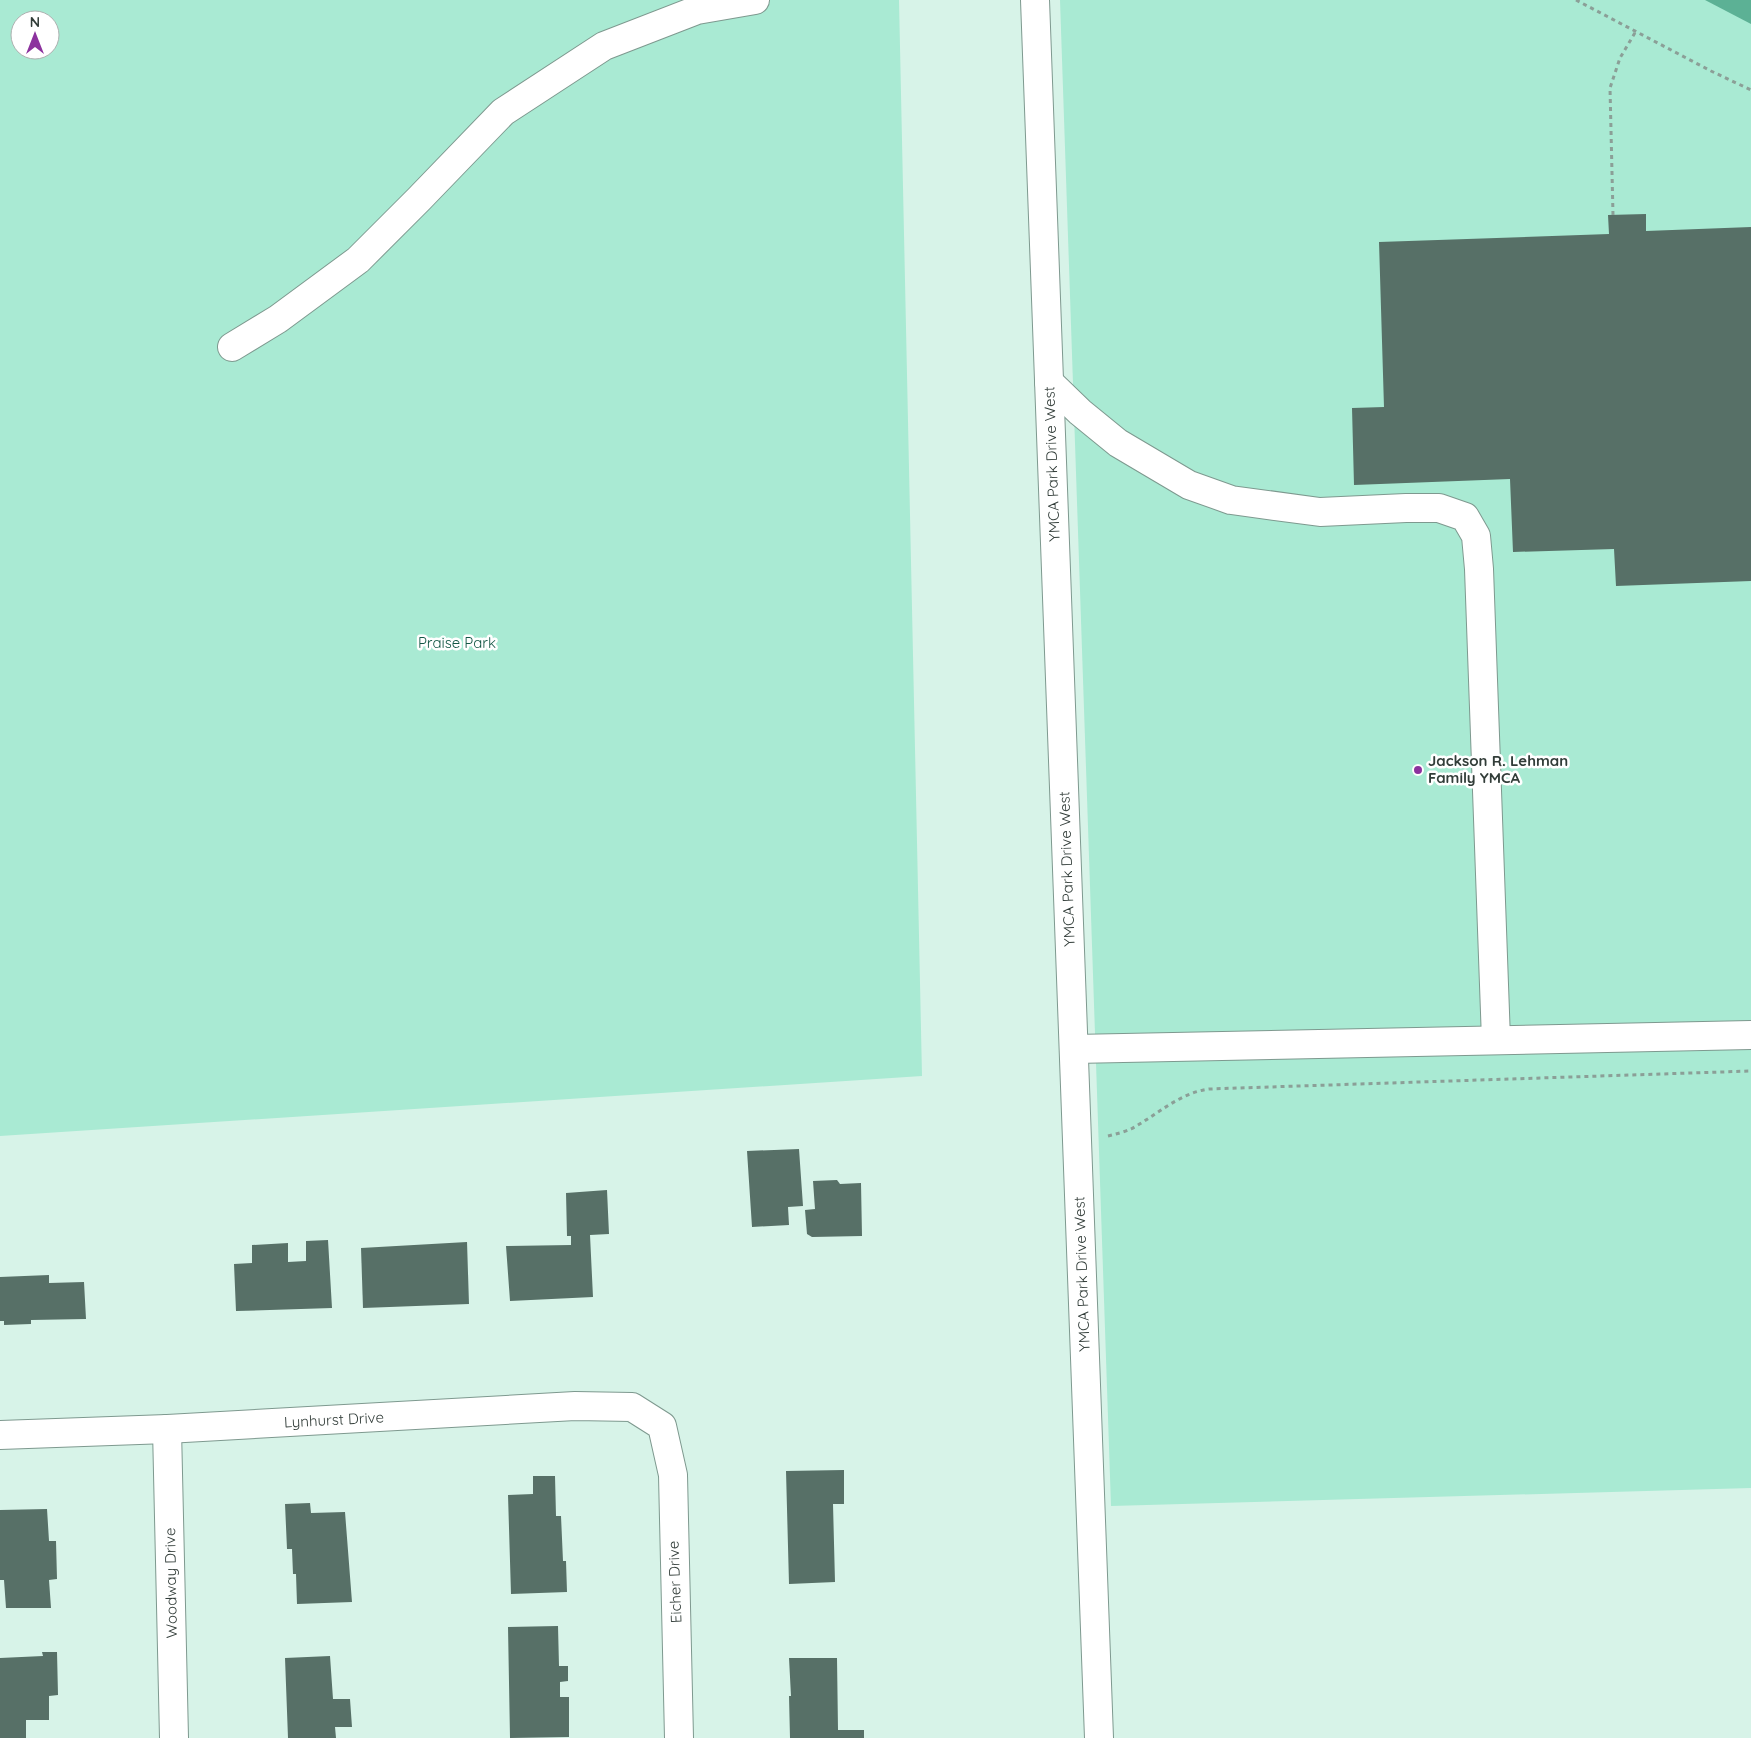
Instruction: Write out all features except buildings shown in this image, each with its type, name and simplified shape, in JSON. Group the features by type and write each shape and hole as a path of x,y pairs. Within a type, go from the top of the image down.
{"street":[{"path":"232,347 278,319 358,260 502,112 604,46 697,10 755,0"},
{"name":"YMCA Park Drive West","path":"1036,0 1099,1738"},
{"path":"1049,382 1080,412 1118,443 1189,485 1231,500 1320,512 1439,508 1465,517 1476,536 1479,569 1496,1040"},
{"path":"1074,1049 1751,1035"},
{"name":"Lynhurst Drive","path":"0,1435 167,1429 575,1406 632,1407 662,1426"},
{"name":"Eicher Drive","path":"662,1426 672,1474 679,1738"},
{"name":"Woodway Drive","path":"167,1429 174,1738"}],"path":[{"path":"1576,0 1751,90"},
{"path":"1613,215 1610,88 1620,58 1636,31"},
{"path":"1105,1137 1129,1130 1176,1100 1196,1091 1209,1089 1751,1071"}],"green space":[{"name":"Praise Park","path":"0,0 899,0 922,1076 0,1136"},
{"name":"Jackson R. Lehman Family YMCA","path":"1060,0 1751,0 1751,1488 1111,1506"}],"shaded area":[{"path":"1705,0 1751,0 1751,24"}],"place":[{"name":"Jackson R. Lehman Family YMCA","path":"1418,770"}]}
